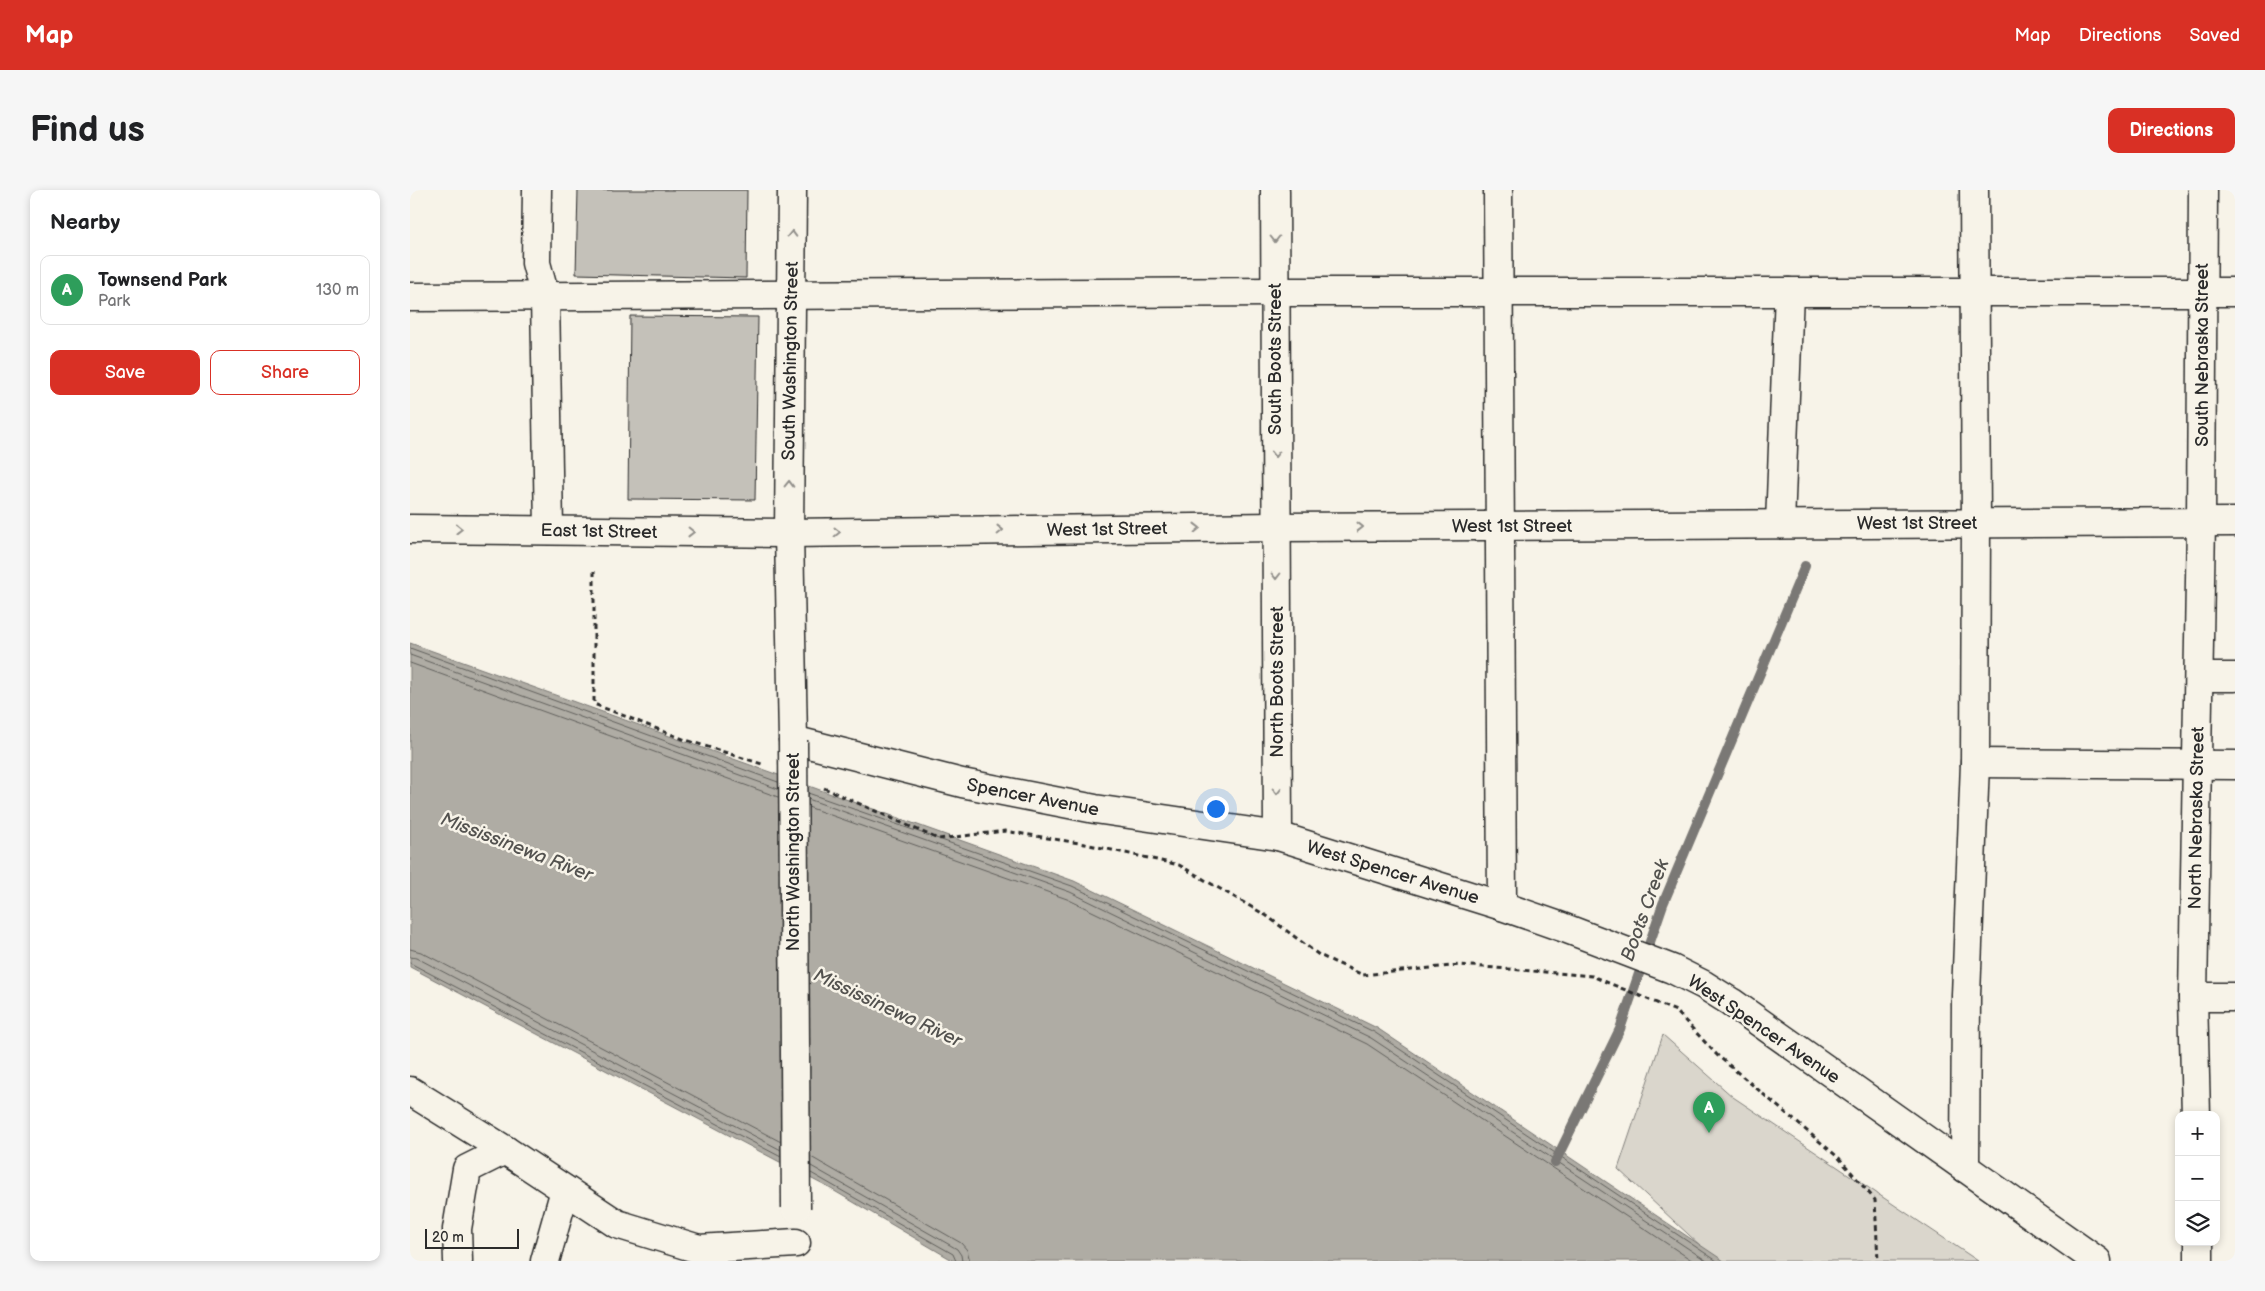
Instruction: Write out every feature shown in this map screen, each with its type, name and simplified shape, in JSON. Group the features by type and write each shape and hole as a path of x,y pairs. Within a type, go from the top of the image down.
{"street":[{"path":"537,190 536,263 545,296 549,530"},
{"name":"South Washington Street","path":"789,533 792,190"},
{"name":"South Boots Street","path":"1275,190 1276,527"},
{"path":"1498,190 1502,906"},
{"path":"1965,1168 1966,995 1975,763 1974,190"},
{"name":"South Nebraska Street","path":"2201,521 2203,190"},
{"path":"410,298 1275,292 2235,292"},
{"path":"1780,524 1789,292"},
{"name":"North Nebraska Street","path":"2196,1111 2193,997 2201,521"},
{"name":"West 1st Street","path":"789,533 1276,527 2235,522"},
{"name":"North Boots Street","path":"1276,527 1278,836"},
{"name":"East 1st Street","path":"410,529 789,533"},
{"name":"North Washington Street","path":"789,533 793,740 796,1252"},
{"path":"2199,677 2235,677"},
{"name":"Spencer Avenue","path":"793,740 962,783 1095,809 1278,836"},
{"path":"1975,763 2235,765"},
{"name":"West Spencer Avenue","path":"1278,836 1502,906 1672,968 1731,1002 2097,1261"},
{"path":"2193,997 2235,997"},
{"path":"410,1090 617,1224 699,1249 796,1252"},
{"path":"458,1261 457,1229 467,1169 505,1150"},
{"path":"545,1261 565,1190"},
{"path":"2199,1246 2199,1261"}],"path":[{"path":"594,571 594,704 683,739 774,769"},
{"path":"817,786 938,838 1005,831 1084,844 1178,865 1267,916 1319,955 1363,975 1460,965 1592,976 1676,1011 1718,1055 1839,1158 1875,1200 1878,1261"}],"shaded area":[{"path":"1663,1035 1733,1097 1978,1261 1717,1261 1618,1169"}],"water":[{"name":"Mississinewa River","path":"410,643 1074,881 1377,1028 1724,1261 954,1261 831,1189 410,967"}],"building":[{"path":"578,190 747,190 746,278 576,274"},
{"path":"630,316 758,317 755,500 628,499"}],"waterway":[{"name":"Boots Creek","path":"1555,1162 1620,1029 1663,904 1805,566"}],"place":[{"name":"Townsend Park","path":"1709,1133"}]}
